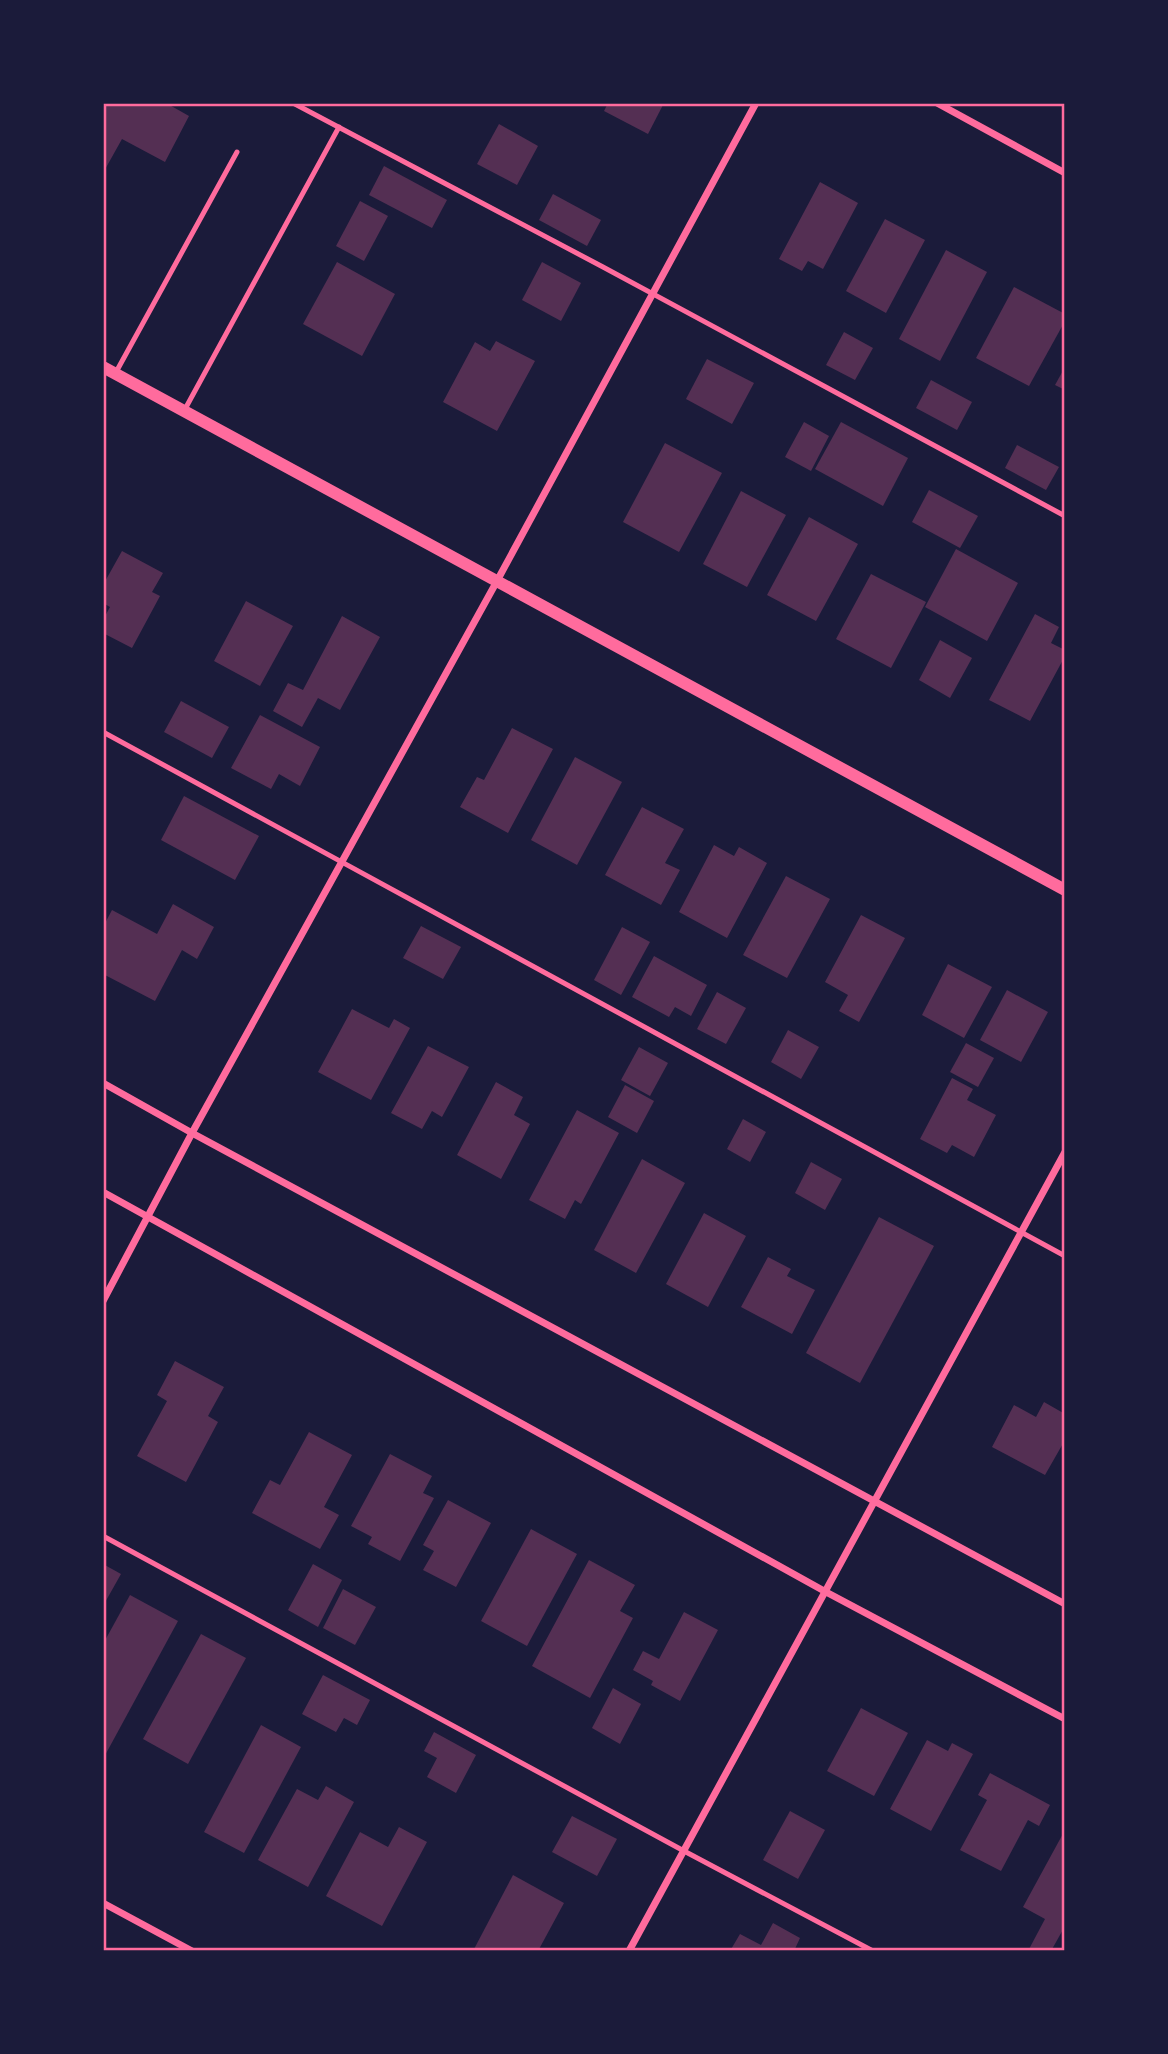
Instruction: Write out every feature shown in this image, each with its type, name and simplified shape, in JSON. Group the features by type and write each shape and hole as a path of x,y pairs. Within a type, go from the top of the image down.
{"street":[{"path":"103,1301 192,1133 497,581 756,103"},
{"path":"937,103 1065,173"},
{"path":"103,367 1065,890"},
{"path":"103,1083 1065,1604"},
{"path":"629,1951 1065,1152"},
{"path":"103,1192 1065,1720"},
{"path":"103,1903 192,1951"}],"lane":[{"path":"293,103 653,293 1065,516"},
{"path":"184,411 339,127"},
{"path":"115,374 237,152"},
{"path":"103,732 1065,1256"},
{"path":"103,1536 873,1951"}],"building":[{"path":"103,103 166,103 189,116 165,162 122,139 103,173"},
{"path":"608,103 664,103 648,134 604,111"},
{"path":"499,124 538,146 517,185 477,164"},
{"path":"384,166 447,200 432,228 369,195"},
{"path":"820,182 858,203 823,269 808,261 802,271 779,259"},
{"path":"553,194 601,220 587,246 539,220"},
{"path":"360,201 388,216 364,261 336,246"},
{"path":"885,219 925,240 886,313 846,291"},
{"path":"946,250 987,272 940,361 899,339"},
{"path":"337,262 395,294 362,356 303,324"},
{"path":"542,262 581,283 561,321 522,300"},
{"path":"1014,287 1065,314 1065,321 1029,386 976,358"},
{"path":"844,332 873,348 855,380 826,365"},
{"path":"496,341 535,361 497,431 443,402 475,342 490,351"},
{"path":"707,359 754,383 732,424 686,399"},
{"path":"1065,367 1065,390 1055,385"},
{"path":"931,380 972,402 957,430 916,408"},
{"path":"804,422 829,436 811,471 785,457"},
{"path":"841,422 908,458 883,506 815,469"},
{"path":"665,443 722,473 679,552 623,522"},
{"path":"1017,445 1059,467 1046,490 1005,468"},
{"path":"929,490 978,516 960,548 912,522"},
{"path":"741,491 786,515 747,587 703,564"},
{"path":"809,517 858,544 816,621 767,595"},
{"path":"956,549 1018,583 987,641 925,607"},
{"path":"122,551 163,573 152,592 160,596 132,648 103,633 103,620 110,607 103,603 103,585"},
{"path":"871,574 926,602 891,668 836,639"},
{"path":"246,601 293,626 260,686 214,661"},
{"path":"1035,614 1059,627 1051,643 1065,650 1065,656 1030,721 989,700"},
{"path":"342,616 380,637 340,710 318,698 302,727 273,711 288,683 303,690"},
{"path":"940,640 972,658 950,698 919,680"},
{"path":"181,701 229,727 212,758 164,732"},
{"path":"260,715 320,747 300,786 279,774 271,789 231,768"},
{"path":"512,728 553,749 508,833 460,807 477,777 484,780"},
{"path":"575,757 622,782 577,865 531,840"},
{"path":"184,796 259,836 235,880 161,840"},
{"path":"642,807 684,829 665,863 680,870 661,905 605,875"},
{"path":"714,845 734,856 739,847 767,863 727,938 679,912"},
{"path":"786,876 830,899 787,978 743,955"},
{"path":"173,904 214,927 197,959 182,950 155,1001 103,974 103,927 112,910 157,934"},
{"path":"861,915 905,938 859,1022 839,1011 848,995 825,982"},
{"path":"421,926 461,947 443,979 403,958"},
{"path":"622,927 650,942 621,995 594,980"},
{"path":"654,956 707,985 691,1016 675,1007 669,1017 632,997"},
{"path":"948,964 992,987 964,1038 922,1015"},
{"path":"1007,990 1048,1012 1021,1062 980,1040"},
{"path":"717,992 746,1008 726,1044 697,1029"},
{"path":"352,1009 389,1028 394,1019 410,1028 371,1100 318,1072"},
{"path":"788,1030 819,1047 801,1079 771,1062"},
{"path":"966,1043 994,1058 978,1087 950,1072"},
{"path":"428,1046 469,1067 442,1117 432,1111 422,1129 391,1113"},
{"path":"639,1047 668,1063 650,1096 621,1080"},
{"path":"952,1078 973,1089 967,1100 996,1115 974,1157 952,1145 947,1153 920,1139"},
{"path":"496,1082 523,1097 514,1115 530,1124 501,1179 457,1155"},
{"path":"625,1085 654,1101 637,1133 608,1117"},
{"path":"577,1110 619,1133 581,1204 575,1200 565,1219 529,1200"},
{"path":"743,1119 766,1132 750,1162 727,1149"},
{"path":"642,1159 685,1183 636,1273 594,1250"},
{"path":"811,1162 842,1179 825,1210 795,1193"},
{"path":"704,1213 746,1236 708,1307 666,1284"},
{"path":"879,1217 934,1246 860,1383 806,1353"},
{"path":"768,1257 791,1269 787,1276 815,1290 792,1334 741,1307"},
{"path":"175,1361 224,1387 208,1416 218,1422 186,1482 137,1456 167,1401 157,1395"},
{"path":"1044,1402 1065,1414 1065,1440 1045,1475 992,1447 1014,1405 1036,1417"},
{"path":"309,1432 352,1455 324,1507 339,1515 320,1549 252,1513 270,1480 280,1485"},
{"path":"390,1454 432,1476 423,1493 434,1498 400,1561 368,1544 372,1537 351,1526"},
{"path":"448,1500 491,1523 456,1587 423,1570 434,1551 423,1545"},
{"path":"531,1529 577,1554 527,1646 481,1621"},
{"path":"589,1560 635,1585 620,1611 633,1618 590,1698 532,1666"},
{"path":"103,1564 121,1574 103,1606"},
{"path":"313,1564 342,1580 318,1627 288,1610"},
{"path":"343,1589 376,1607 355,1645 323,1628"},
{"path":"130,1595 178,1621 103,1759 103,1644"},
{"path":"684,1612 718,1630 680,1701 651,1685 653,1681 633,1670 643,1651 659,1659"},
{"path":"201,1634 246,1658 188,1764 143,1739"},
{"path":"323,1675 370,1700 357,1725 344,1718 336,1732 302,1714"},
{"path":"613,1688 641,1704 620,1744 592,1728"},
{"path":"861,1708 908,1733 874,1796 827,1771"},
{"path":"261,1725 301,1747 244,1853 204,1832"},
{"path":"434,1732 476,1755 456,1793 427,1777 437,1758 424,1751"},
{"path":"927,1740 948,1751 952,1743 973,1754 931,1831 890,1809"},
{"path":"990,1773 1050,1805 1039,1826 1028,1820 1001,1871 960,1850 987,1800 978,1795"},
{"path":"326,1786 354,1802 308,1887 258,1860 297,1789 318,1800"},
{"path":"790,1811 825,1830 798,1879 763,1860"},
{"path":"572,1816 617,1839 597,1876 552,1852"},
{"path":"399,1827 427,1842 382,1926 326,1896 360,1832 388,1847"},
{"path":"1065,1830 1065,1926 1051,1951 1028,1951 1045,1919 1023,1907"},
{"path":"513,1875 564,1903 538,1951 473,1951"},
{"path":"773,1923 800,1938 794,1951 730,1951 740,1934 761,1945"}]}
